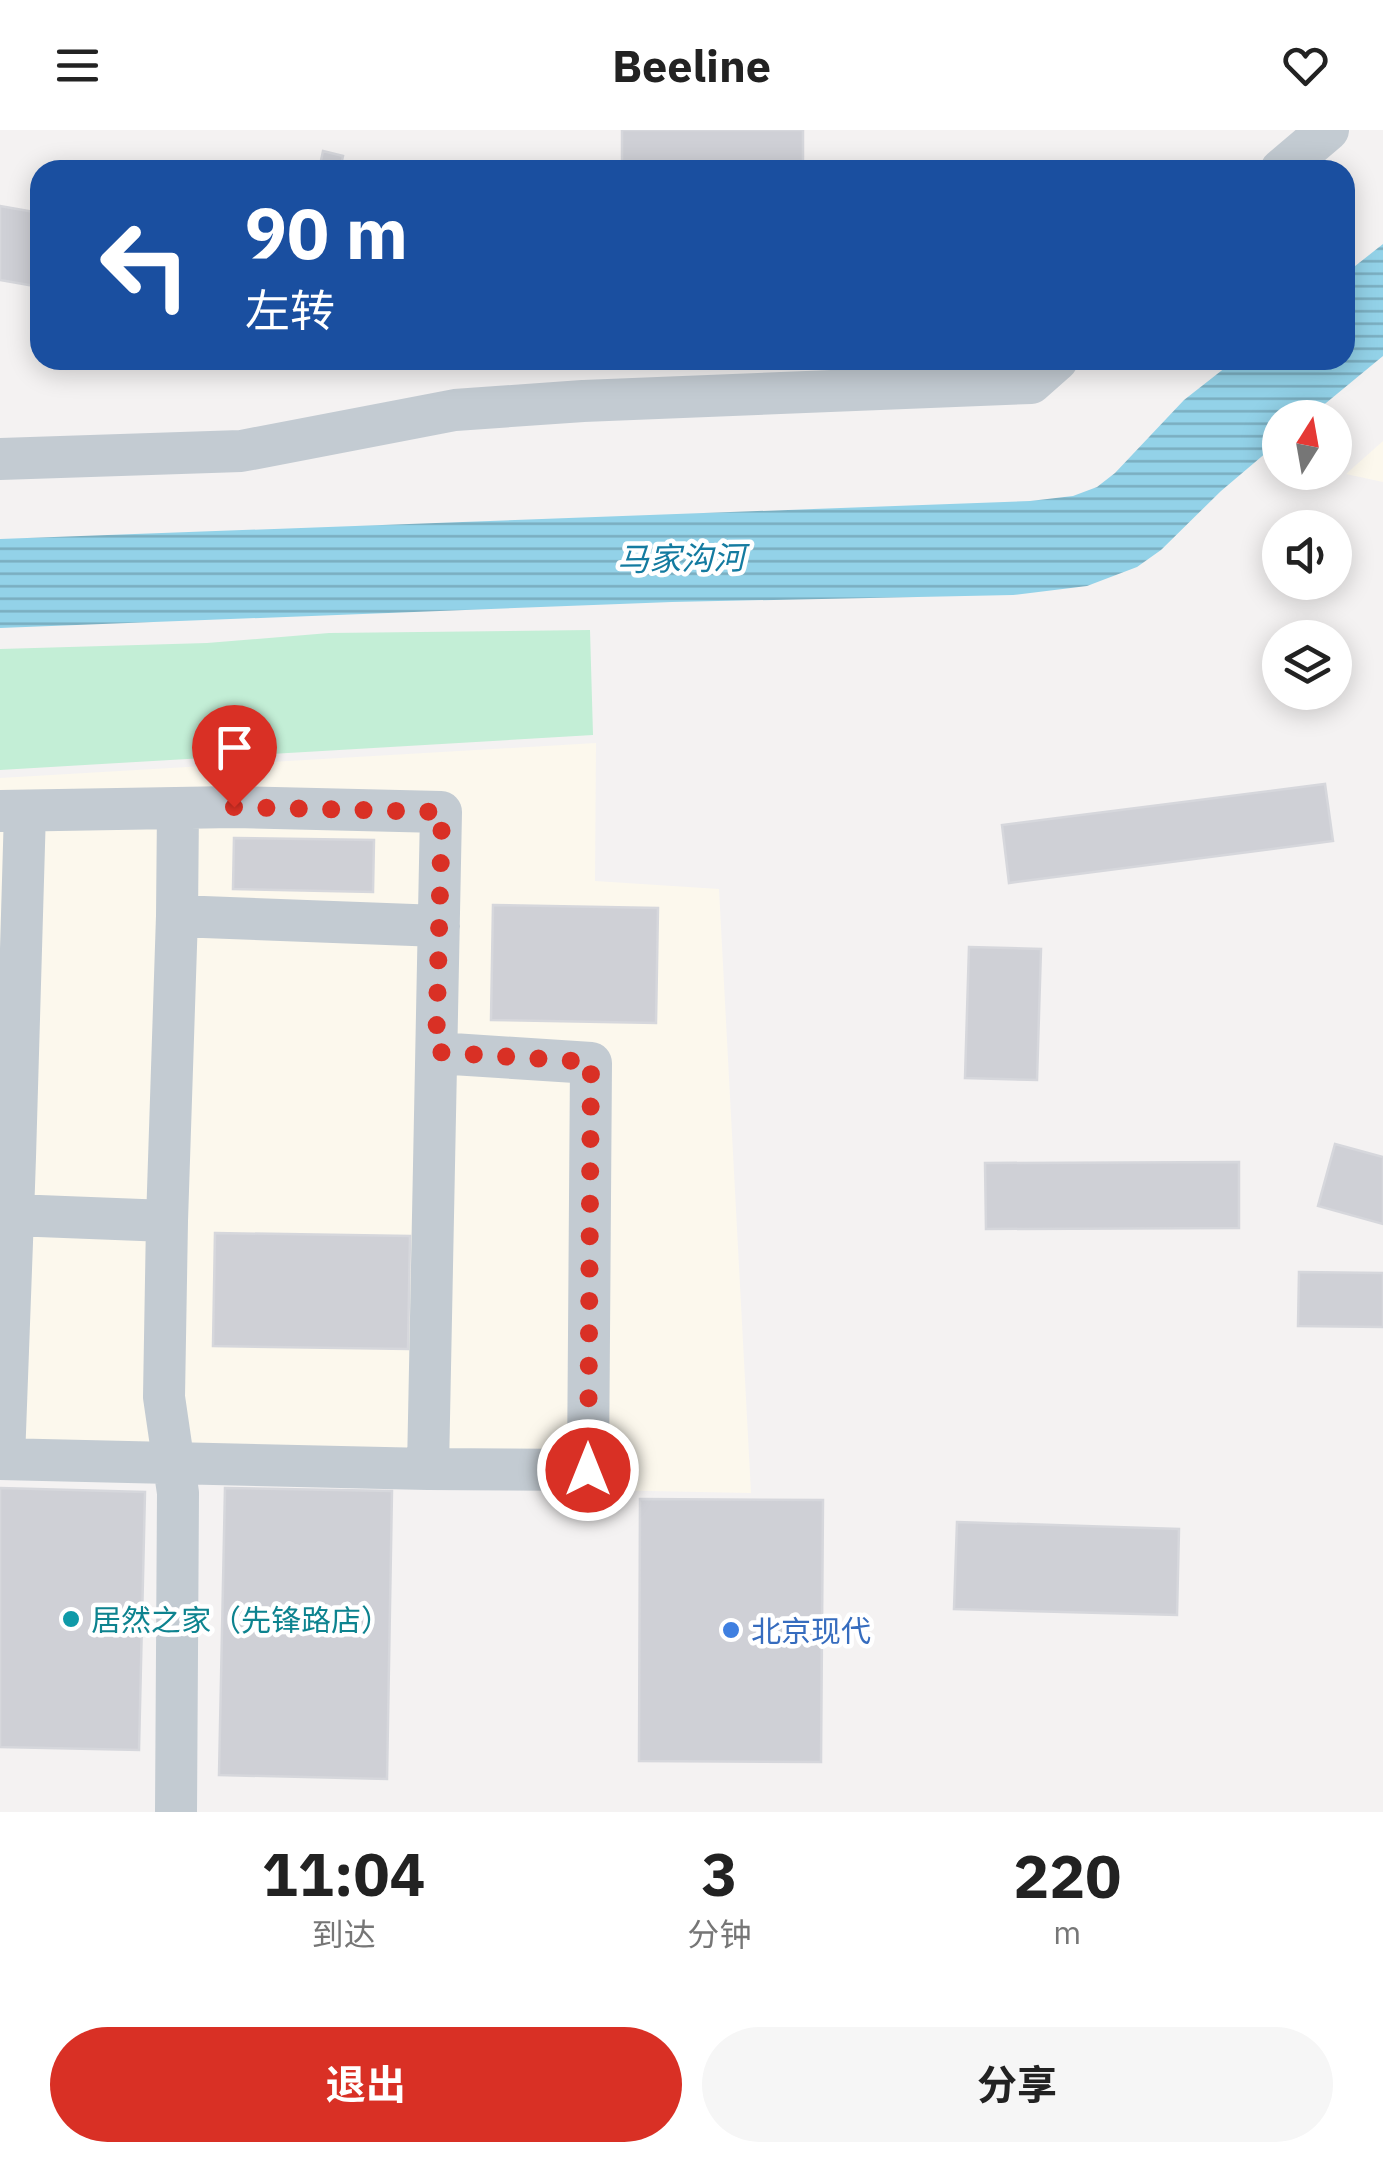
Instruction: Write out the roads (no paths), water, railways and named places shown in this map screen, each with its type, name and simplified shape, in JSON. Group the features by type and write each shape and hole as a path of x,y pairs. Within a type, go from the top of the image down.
{"street":[{"path":"1292,160 1328,130"},
{"path":"0,459 241,451 455,410 1031,382 1045,370"},
{"path":"428,1469 436,1052 442,812 234,807 12,811 7,1156 13,1215 2,1459 428,1469 588,1470 591,1062 436,1052"},
{"path":"176,1812 178,1493 164,1397 178,808"},
{"path":"177,916 439,926"},
{"path":"13,1215 167,1221"}],"water":[{"name":"马家沟河","path":"1383,244 1383,356 1330,400 1262,400 1262,456 1161,550 1137,567 1087,586 1013,595 672,602 0,628 0,539 1030,501 1073,496 1097,487 1115,473 1184,400 1222,370 1355,370 1355,266"}],"place":[{"name":"居然之家（先锋路店）","path":"71,1619"},
{"name":"北京现代","path":"731,1630"}]}
